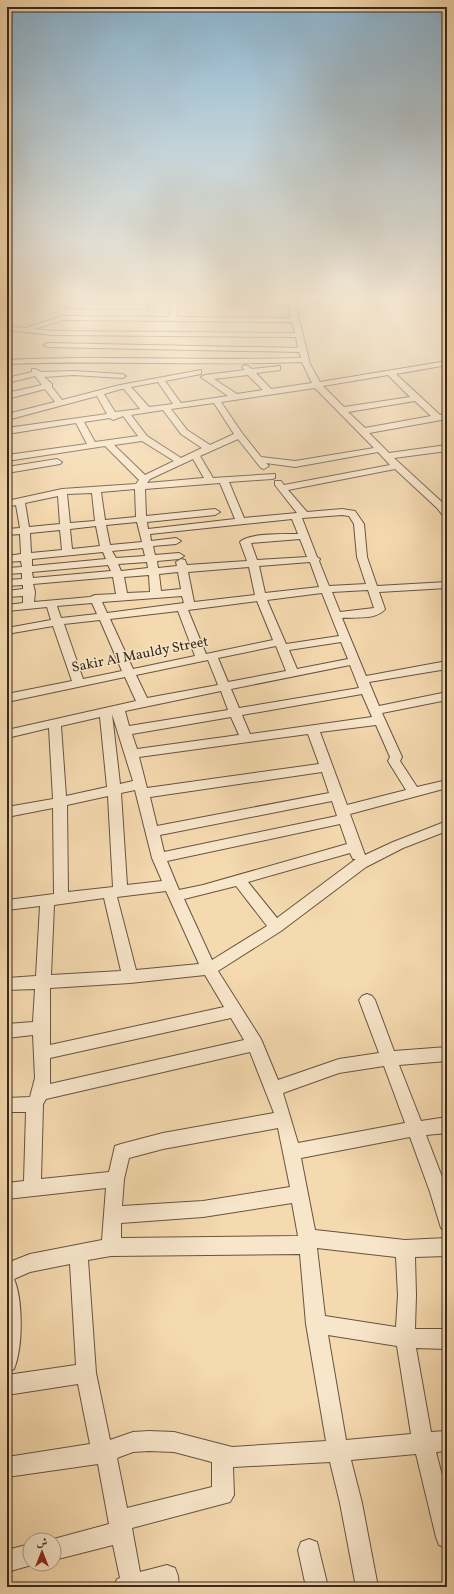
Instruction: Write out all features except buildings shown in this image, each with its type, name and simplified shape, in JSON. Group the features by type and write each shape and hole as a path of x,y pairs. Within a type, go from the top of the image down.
{"street":[{"path":"7,380 31,375"},
{"path":"39,375 49,386 60,403"},
{"path":"112,375 122,376 123,386 147,411"},
{"path":"7,417 123,386 180,375"},
{"path":"203,375 235,397"},
{"path":"207,378 226,375"},
{"path":"254,375 269,392"},
{"path":"312,375 317,385 344,410 397,466 441,506 447,515"},
{"path":"7,431 147,411 371,375"},
{"path":"394,375 417,398 443,417"},
{"path":"160,379 179,406"},
{"path":"7,396 49,386"},
{"path":"99,392 113,416"},
{"path":"344,410 417,398"},
{"path":"216,400 239,435 282,488 300,515 305,536 364,685 396,756 394,761 414,793"},
{"path":"166,408 184,432 208,448"},
{"path":"126,414 144,438 181,462"},
{"path":"363,431 443,417"},
{"path":"79,421 93,446"},
{"path":"142,482 208,448 239,435"},
{"path":"7,458 144,438"},
{"path":"108,444 142,482 141,519 154,571 156,594"},
{"path":"259,459 295,464 384,453 447,448"},
{"path":"54,451 61,472"},
{"path":"195,455 210,481"},
{"path":"7,470 57,462"},
{"path":"282,488 397,466"},
{"path":"7,504 62,492 96,489 142,482 210,481 272,476"},
{"path":"224,480 240,522"},
{"path":"96,489 100,522 106,548 118,575 122,597"},
{"path":"62,492 67,552"},
{"path":"20,501 25,530 30,592 29,606"},
{"path":"7,532 64,525 215,512"},
{"path":"145,532 300,515 342,512 352,513 360,529 362,557 372,588 380,606 379,612 337,615"},
{"path":"172,528 184,569 188,592 186,607 207,658 226,687 246,738"},
{"path":"292,674 261,598 246,541 305,536"},
{"path":"7,558 176,541"},
{"path":"7,571 179,556"},
{"path":"7,583 28,580 118,575 315,559"},
{"path":"7,631 58,622 327,589 447,585"},
{"path":"7,594 30,592"},
{"path":"7,608 96,598 188,592"},
{"path":"96,598 129,674 143,702"},
{"path":"50,604 58,622 78,682"},
{"name":"Sakir Al Mauldy Street","path":"7,698 78,682 129,674 207,658 281,645 346,638"},
{"path":"7,734 143,702 355,662"},
{"path":"124,731 236,714 447,665"},
{"path":"132,754 312,728 378,715 447,696"},
{"path":"112,710 124,731 132,754 159,858 172,890 209,969 255,1044 274,1089 284,1119 292,1152 307,1242 316,1324 338,1451 351,1503 367,1587"},
{"path":"112,710 115,892 130,977"},
{"path":"32,1189 38,1098 43,1078 41,1028 44,983 54,899 60,802 55,723"},
{"path":"312,728 361,863"},
{"path":"7,812 114,791 325,767"},
{"path":"159,858 343,815 447,784"},
{"path":"152,832 336,796"},
{"path":"7,984 130,977 209,969 276,928 361,863 398,845 447,826"},
{"path":"7,905 115,892 172,890 238,880 354,847"},
{"path":"238,880 276,928"},
{"path":"366,1000 439,1192 447,1222"},
{"path":"42,1053 234,1011"},
{"path":"7,1031 41,1028"},
{"path":"7,1104 38,1098 255,1044"},
{"path":"274,1089 340,1066 388,1058 447,1054"},
{"path":"111,1247 115,1179 120,1163 121,1152 163,1141 284,1119"},
{"path":"292,1152 414,1129 447,1125"},
{"path":"7,1191 115,1179"},
{"path":"112,1215 203,1209 299,1194"},
{"path":"7,1272 30,1263 111,1247 307,1242 405,1249 447,1247"},
{"path":"405,1249 407,1296 405,1338 423,1442 447,1537"},
{"path":"78,1253 86,1373 121,1526 129,1586 167,1576 168,1587"},
{"path":"7,1285 11,1326 7,1362"},
{"path":"316,1324 405,1338 447,1339"},
{"path":"7,1385 86,1373"},
{"path":"7,1467 104,1452 133,1442 160,1440 174,1442 232,1457 338,1451 447,1441"},
{"path":"62,1546 121,1526 223,1495 222,1454"},
{"path":"309,1550 317,1587"},
{"path":"7,1561 22,1558"}]}
